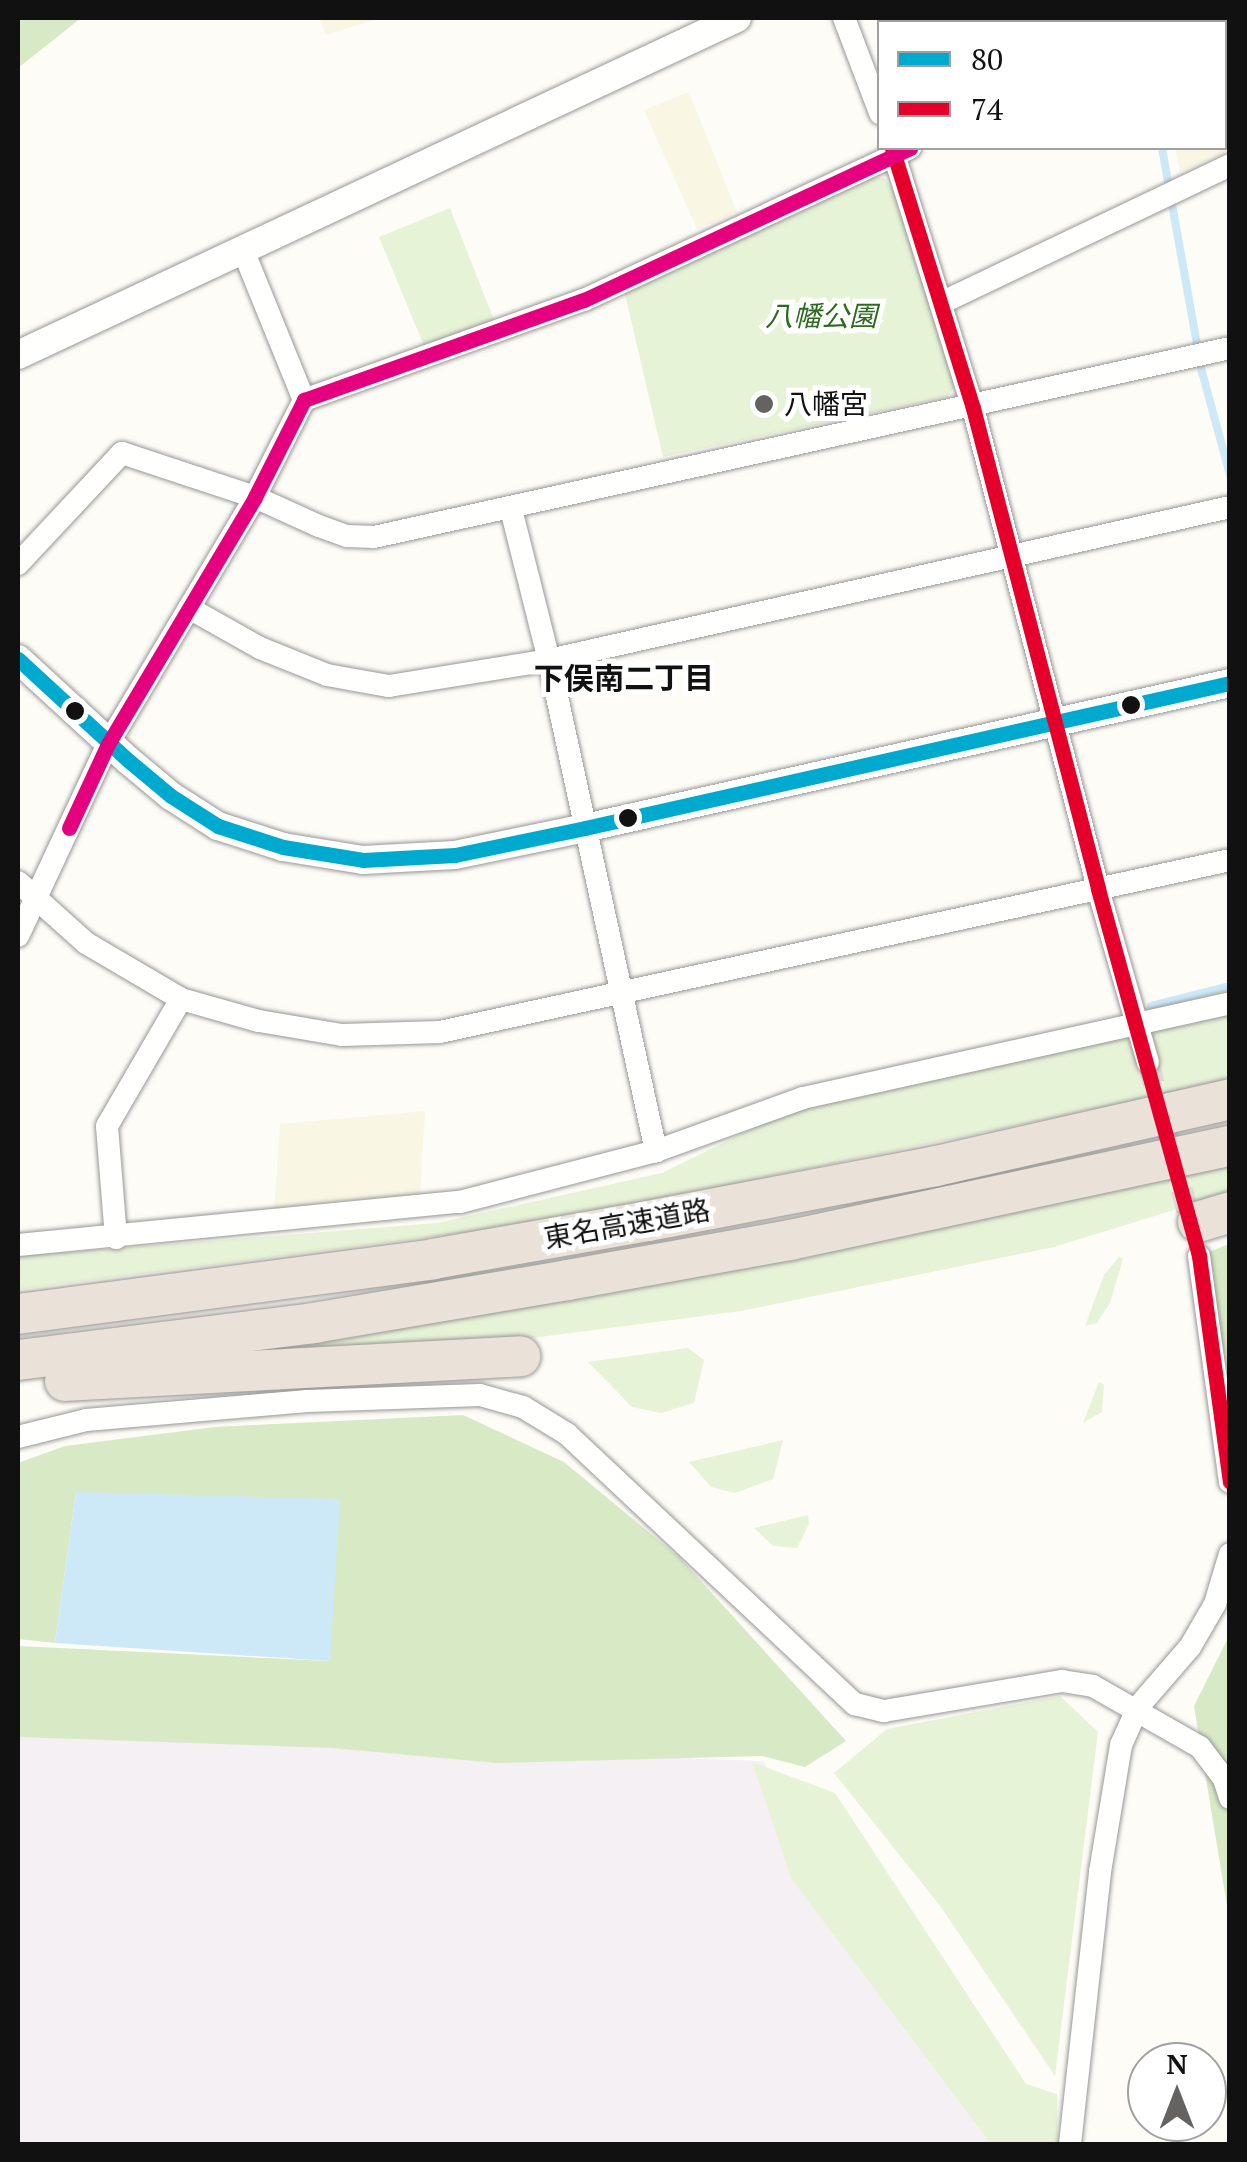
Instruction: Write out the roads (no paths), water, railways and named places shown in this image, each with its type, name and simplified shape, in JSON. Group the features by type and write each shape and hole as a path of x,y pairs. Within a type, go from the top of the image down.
{"highway":[{"name":"東名高速道路","path":"18,1314 434,1259 648,1222 936,1166 1230,1099"},
{"name":"東名高速道路","path":"18,1360 314,1323 605,1274 790,1240 1230,1146"},
{"path":"18,1384 520,1356"}],"street":[{"path":"18,355 737,18"},
{"path":"844,18 877,105"},
{"path":"18,936 108,744 255,498 304,400 584,300 899,150 1014,558 1098,889 1148,1062"},
{"path":"942,303 1230,165"},
{"path":"243,250 304,400"},
{"path":"18,564 122,453 255,498 348,536 374,537 973,408 1230,348"},
{"path":"189,608 260,648 327,675 390,686 549,660 1230,507"},
{"path":"511,509 549,660 656,1151"},
{"path":"18,659 170,796 218,826 283,847 363,860 408,859 585,828 1230,683"},
{"path":"18,882 86,943 181,999 258,1020 342,1035 440,1032 1230,860"},
{"path":"116,1238 107,1126 181,999"},
{"path":"18,1245 460,1202 656,1151 803,1098 1230,1004"},
{"path":"1209,1230 1230,1482"},
{"path":"18,1437 86,1420 307,1402 480,1395 523,1408 567,1434 855,1704 884,1711 1062,1682 1093,1686 1138,1707 1200,1747 1224,1779 1230,1798"},
{"path":"1070,2144 1072,2095 1121,1746 1138,1707 1190,1647 1215,1604 1230,1554"}],"water":[{"path":"76,1492 340,1499 330,1661 55,1643"}],"waterway":[{"path":"1162,150 1202,372 1230,475"},
{"path":"1151,1006 1230,986"}],"tunnel":[{"path":"1148,1062 1193,1232"}],"place":[{"name":"八幡宮","path":"764,404"}],"district":[{"name":"下俣南二丁目","path":"624,678"}],"park label":[{"name":"八幡公園","path":"821,316"}]}
